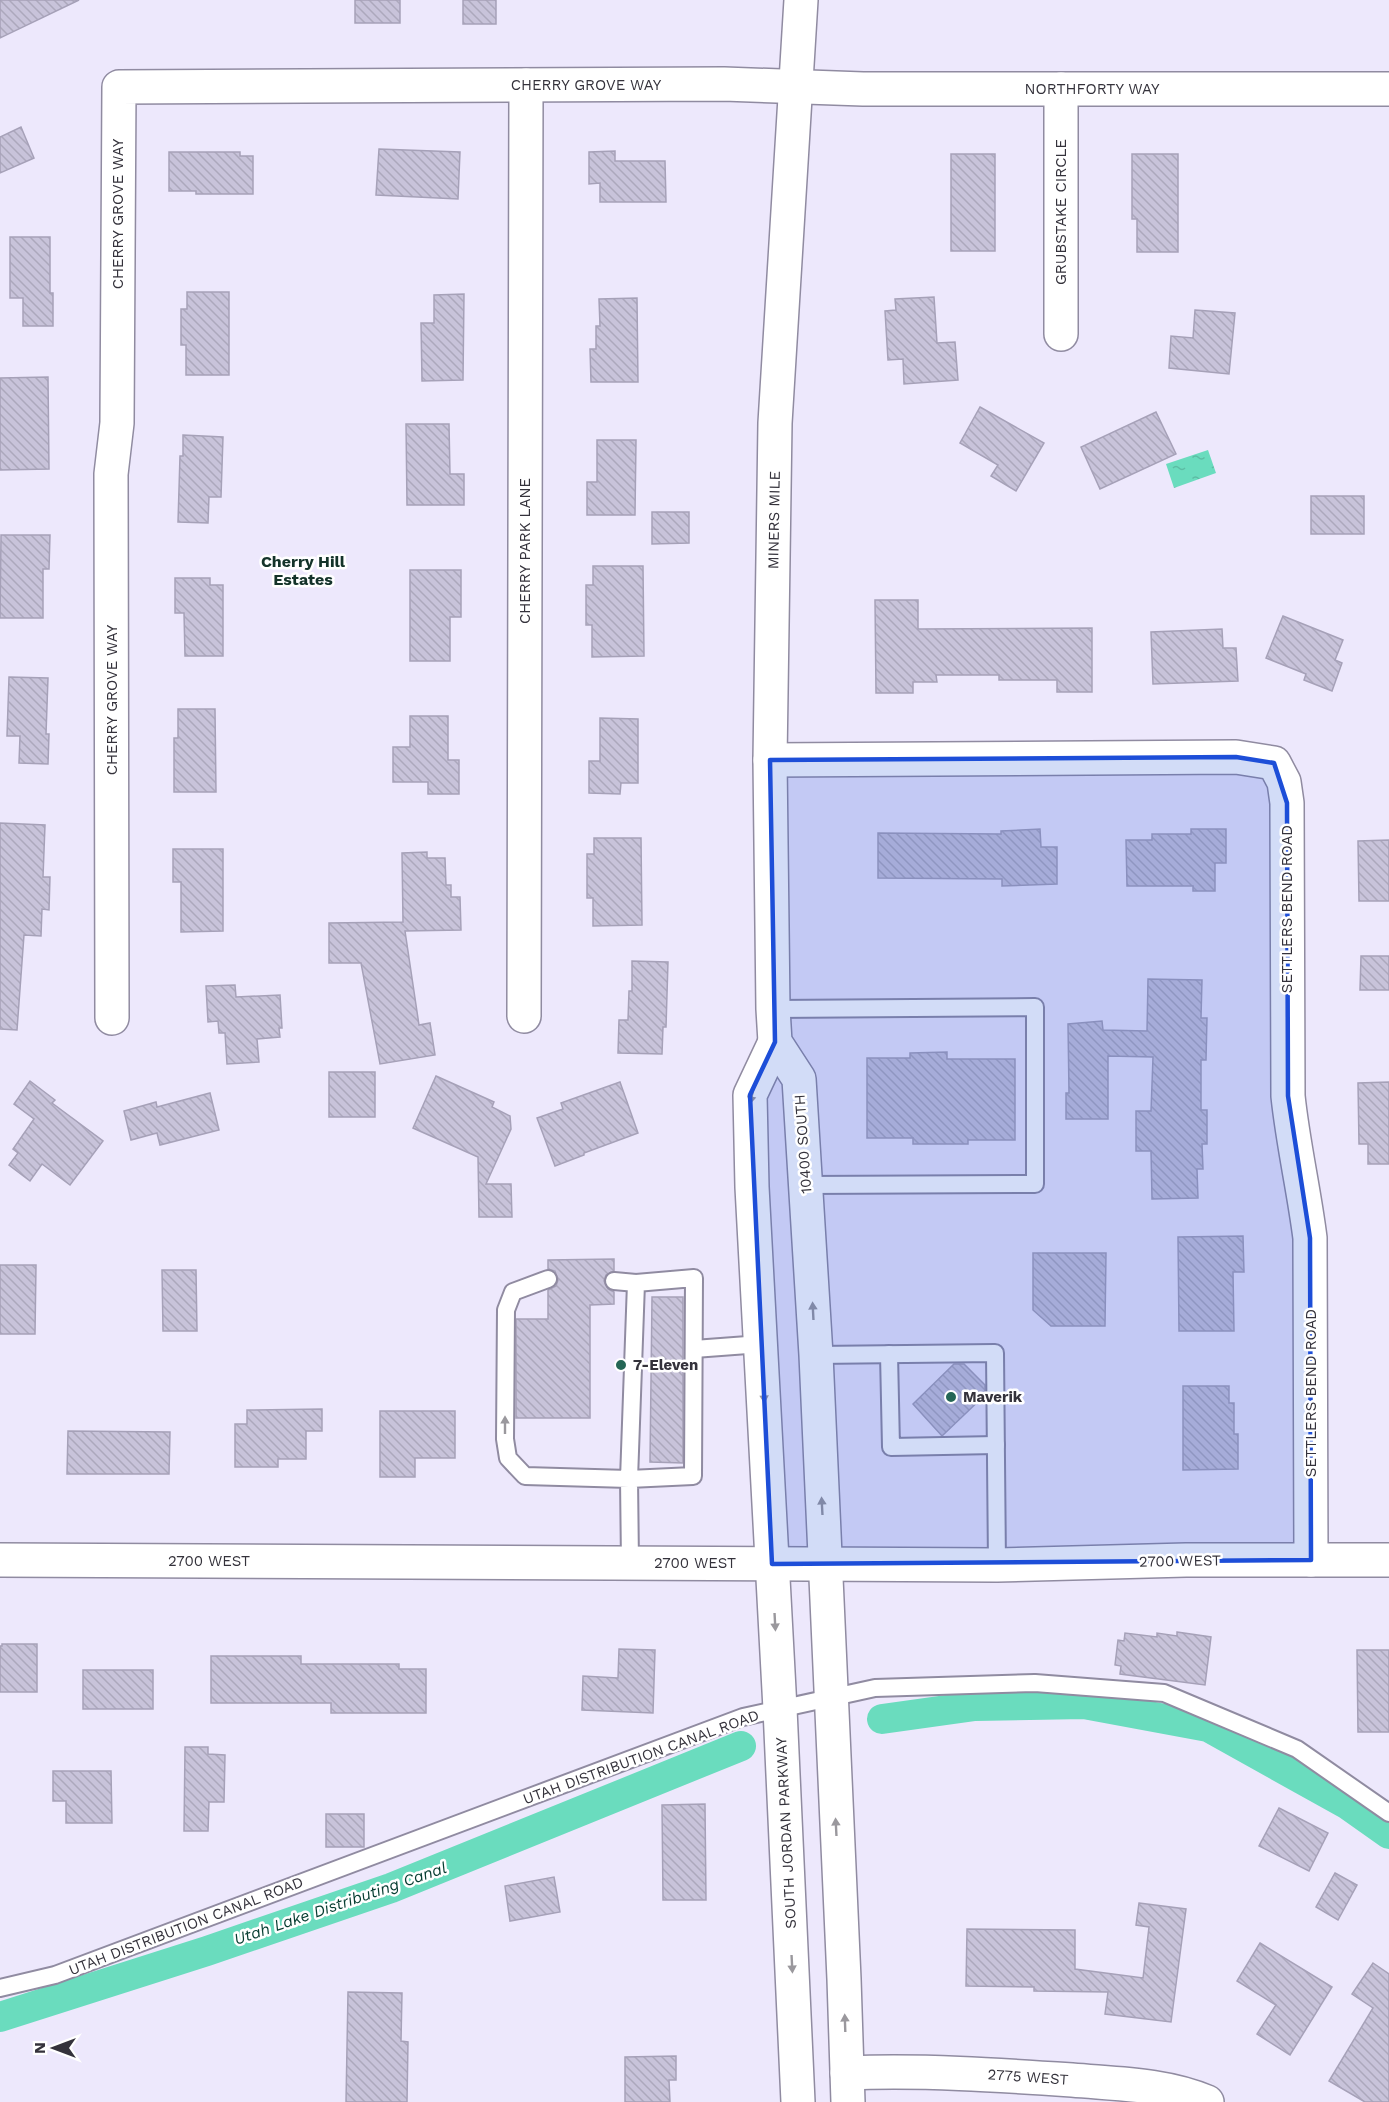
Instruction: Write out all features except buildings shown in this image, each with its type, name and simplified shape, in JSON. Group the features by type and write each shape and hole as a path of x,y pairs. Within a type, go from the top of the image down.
{"street":[{"name":"MINERS MILE","path":"775,1041 770,759 775,423 801,0"},
{"name":"CHERRY GROVE WAY","path":"112,1017 111,474 117,423 119,87 724,84 796,87"},
{"name":"CHERRY PARK LANE","path":"524,1016 526,85"},
{"name":"NORTHFORTY WAY","path":"796,87 1389,89"},
{"name":"GRUBSTAKE CIRCLE","path":"1060,89 1061,334"},
{"name":"SETTLERS BEND ROAD","path":"770,759 1236,757 1274,763 1284,782 1287,803 1288,1096 1310,1238 1311,1560"},
{"name":"10400 SOUTH","path":"775,1041 799,1079 816,1355 825,1564"},
{"path":"772,1564 752,1187 750,1095 775,1041"},
{"name":"2700 WEST","path":"0,1560 997,1565 1186,1560 1389,1560"},
{"name":"SOUTH JORDAN PARKWAY","path":"772,1564 798,2102"},
{"path":"825,1564 847,2088"},
{"name":"2775 WEST","path":"847,2088 891,2071 1001,2075 1131,2085 1186,2093 1207,2102"}],"lane":[{"path":"773,1009 1035,1007 1035,1185 806,1185"},
{"path":"548,1279 513,1292 506,1310 505,1438 508,1458 525,1476 629,1479 693,1476 694,1278 636,1283 614,1281"},
{"path":"630,1563 629,1479 636,1283"},
{"path":"694,1349 761,1344"},
{"path":"816,1355 995,1353 997,1565"},
{"path":"889,1354 891,1447 996,1445"},
{"name":"UTAH DISTRIBUTION CANAL ROAD","path":"0,1988 55,1975 743,1717 875,1688 1035,1683 1164,1693 1297,1749 1389,1813"}],"highlighted area":[{"path":"1236,757 1274,763 1287,803 1288,1096 1310,1238 1311,1560 772,1564 750,1095 775,1042 770,760"}],"water":[{"path":"1208,450 1216,473 1174,488 1166,464"}],"waterway":[{"name":"Utah Lake Distributing Canal","path":"882,1719 975,1706 1084,1704 1208,1727 1348,1805 1389,1834"},
{"name":"Utah Lake Distributing Canal","path":"0,2017 207,1951 391,1888 741,1746"}],"place":[{"name":"7-Eleven","path":"621,1365"},
{"name":"Maverik","path":"951,1397"}],"district":[{"name":"Cherry Hill Estates","path":"303,570"}]}
